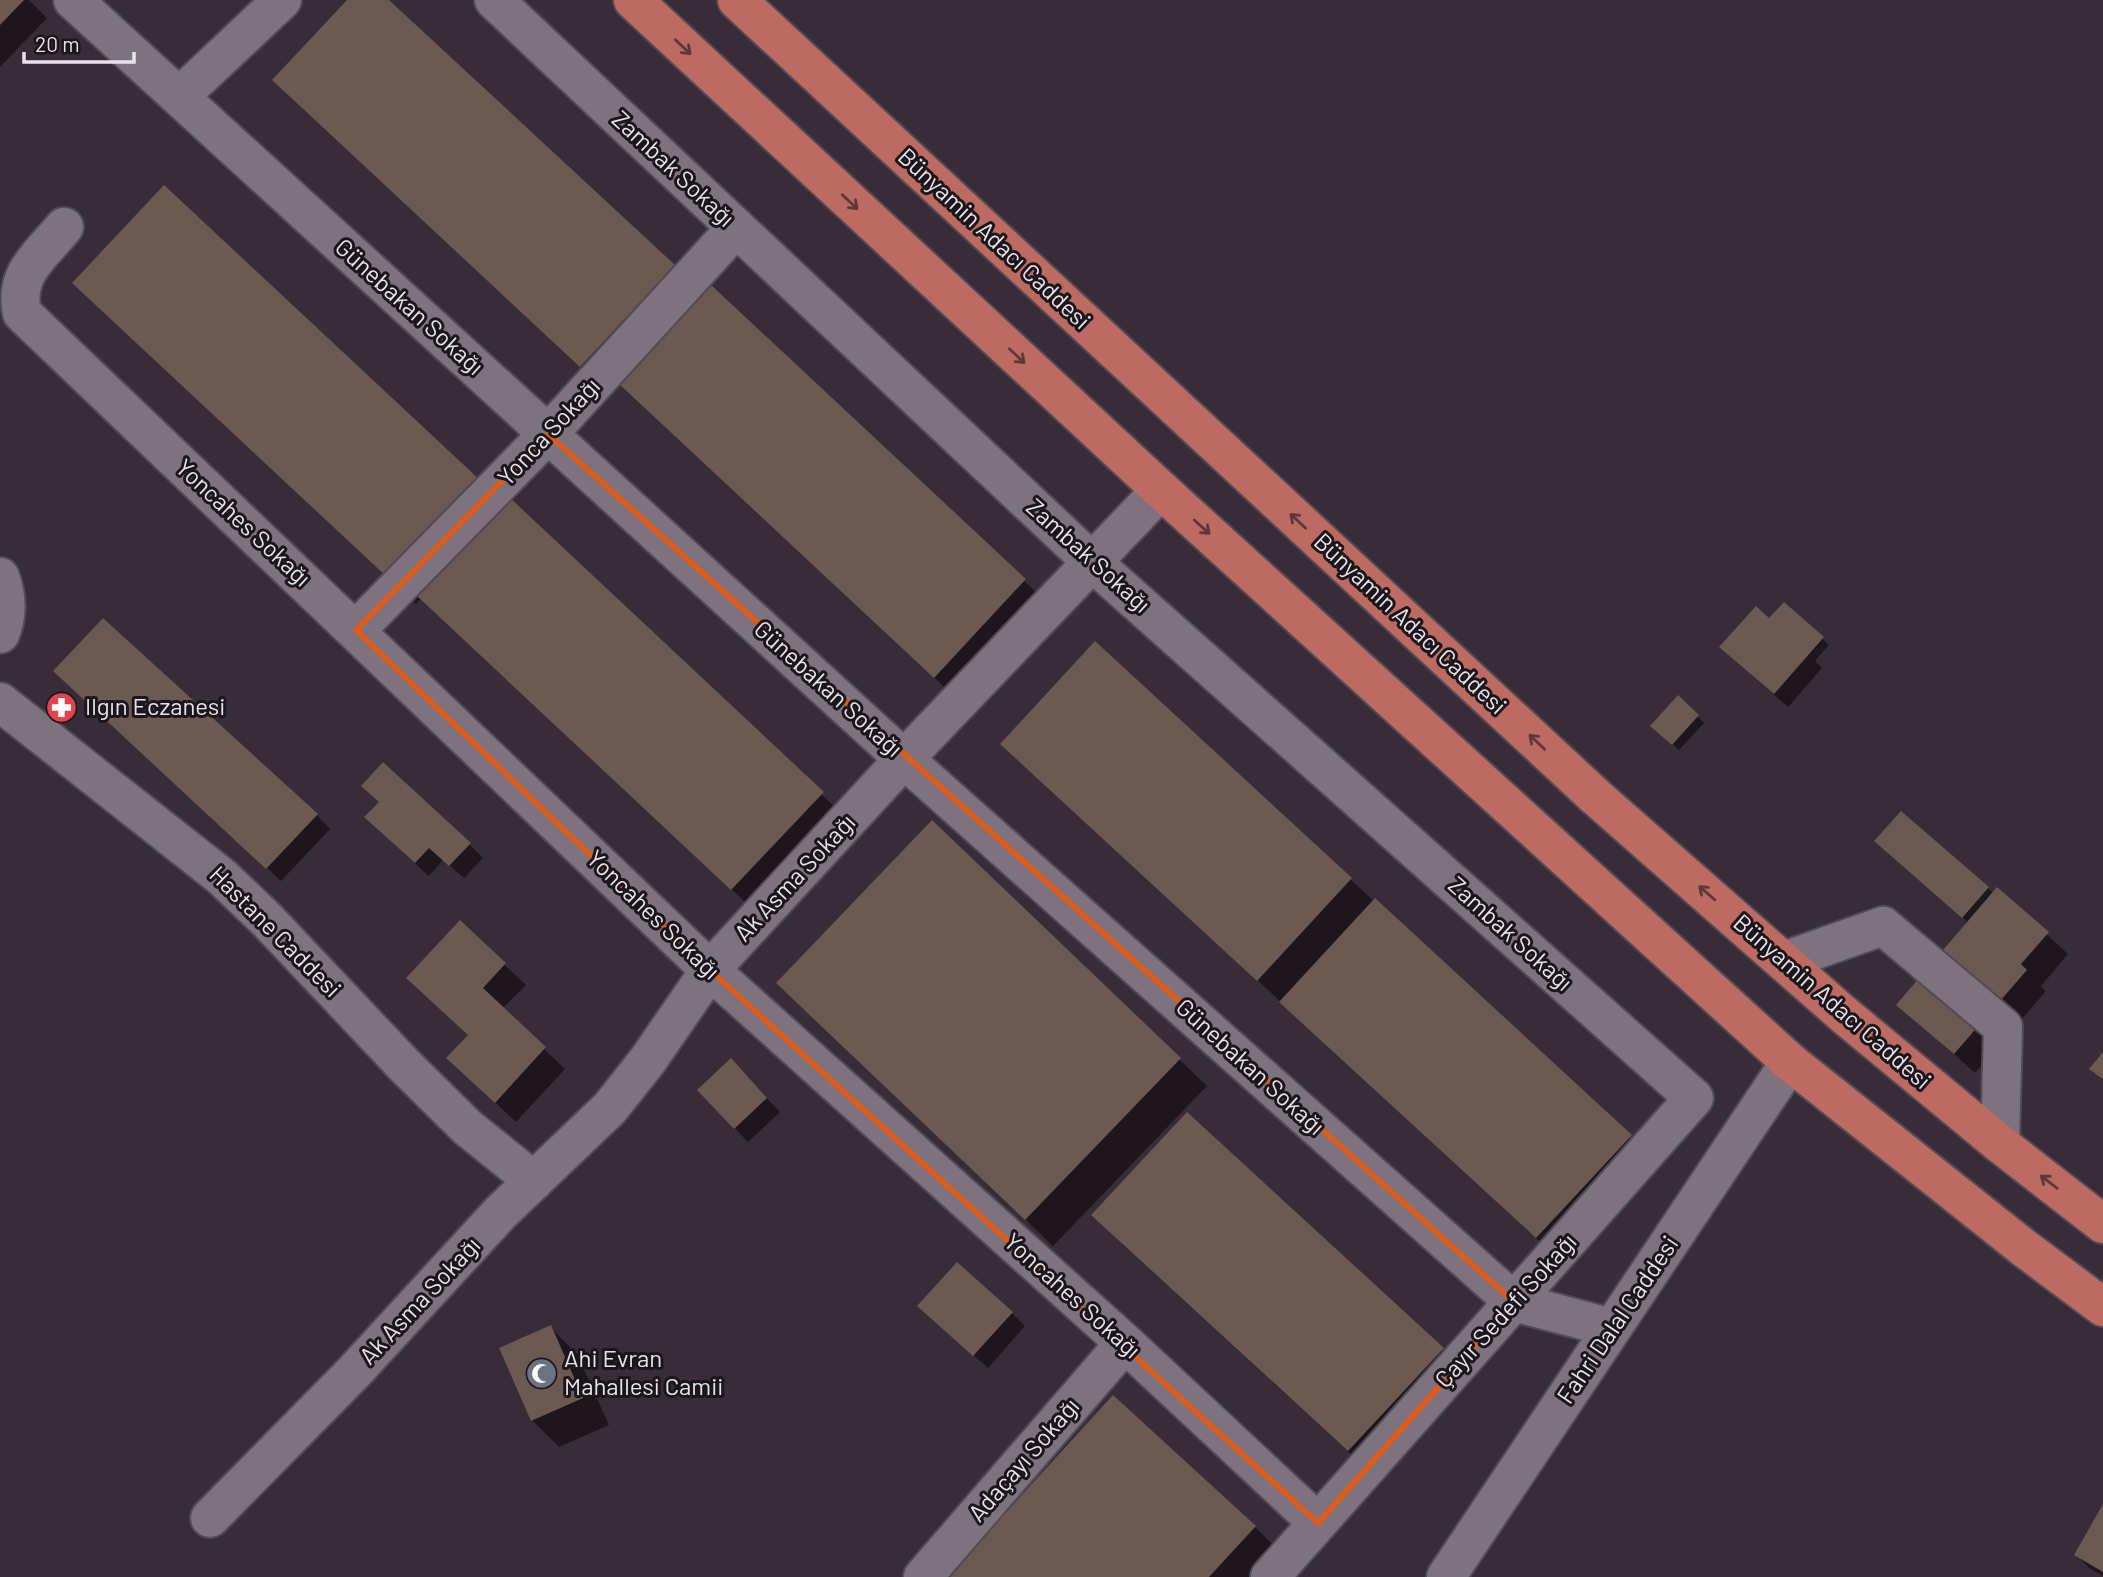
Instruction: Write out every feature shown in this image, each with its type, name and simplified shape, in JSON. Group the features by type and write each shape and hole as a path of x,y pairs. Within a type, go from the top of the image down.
{"main road":[{"path":"633,0 1161,490 1790,1062 2024,1248 2103,1307"},
{"name":"Bünyamin Adacı Caddesi","path":"737,0 1586,787 1843,1014 2000,1144 2103,1224"}],"street":[{"path":"179,97 282,0"},
{"name":"Zambak Sokağı","path":"494,0 1091,561 1694,1098"},
{"name":"Günebakan Sokağı","path":"86,4 179,97 904,759 1514,1302 1612,1328"},
{"name":"Yoncahes Sokağı","path":"64,227 27,271 19,288 22,313 710,970 1125,1343 1318,1523"},
{"name":"Yonca Sokağı","path":"356,630 548,434 736,228"},
{"name":"Ak Asma Sokağı","path":"210,1518 354,1372 500,1213 610,1108 648,1060 710,970 904,759 1161,490"},
{"path":"0,577 5,599 5,616 0,634"},
{"name":"Hastane Caddesi","path":"0,702 222,877 468,1128 534,1181"},
{"path":"1784,961 1884,926 2003,1027 2000,1144"},
{"name":"Fahri Dalal Caddesi","path":"1447,1577 1790,1062"},
{"name":"Çayır Sedefi Sokağı","path":"1318,1523 1694,1098"},
{"name":"Adaçayı Sokağı","path":"923,1577 1125,1343"},
{"path":"1270,1577 1318,1523"}],"highlighted area":[{"path":"548,434 1514,1302 1318,1523 710,970 356,630"}],"building":[{"path":"0,0 24,0 0,25"},
{"path":"347,0 389,0 675,265 580,367 272,80"},
{"path":"164,185 480,480 388,578 72,283"},
{"path":"710,284 1026,579 934,678 618,383"},
{"path":"508,496 824,792 731,890 416,595"},
{"path":"1784,602 1824,637 1774,694 1719,647 1756,606 1769,618"},
{"path":"103,618 318,814 266,869 53,671"},
{"path":"1095,641 1352,878 1257,981 1000,744"},
{"path":"1678,695 1699,715 1672,745 1650,726"},
{"path":"383,762 471,843 449,866 429,848 415,863 364,817 379,802 361,786"},
{"path":"1901,811 1989,887 1962,918 1874,841"},
{"path":"932,820 1181,1058 1025,1220 776,983"},
{"path":"1997,887 2049,932 2021,964 2027,970 1954,1054 1896,1005"},
{"path":"1375,898 1632,1135 1536,1238 1279,1002"},
{"path":"460,920 506,963 483,988 546,1047 495,1103 446,1058 468,1035 406,978"},
{"path":"2103,1052 2103,1079 2089,1069"},
{"path":"731,1058 767,1098 734,1129 697,1090"},
{"path":"1187,1112 1444,1348 1348,1451 1091,1215"},
{"path":"957,1262 1013,1312 973,1356 917,1306"},
{"name":"Ahi Evran Mahallesi Camii","path":"551,1325 583,1398 531,1421 499,1348"},
{"path":"1113,1395 1256,1526 1209,1577 947,1577"},
{"path":"2103,1504 2103,1572 2074,1555"}],"place":[{"name":"Ilgın Eczanesi","path":"62,707"},
{"name":"Ahi Evran Mahallesi Camii","path":"541,1373"}]}
